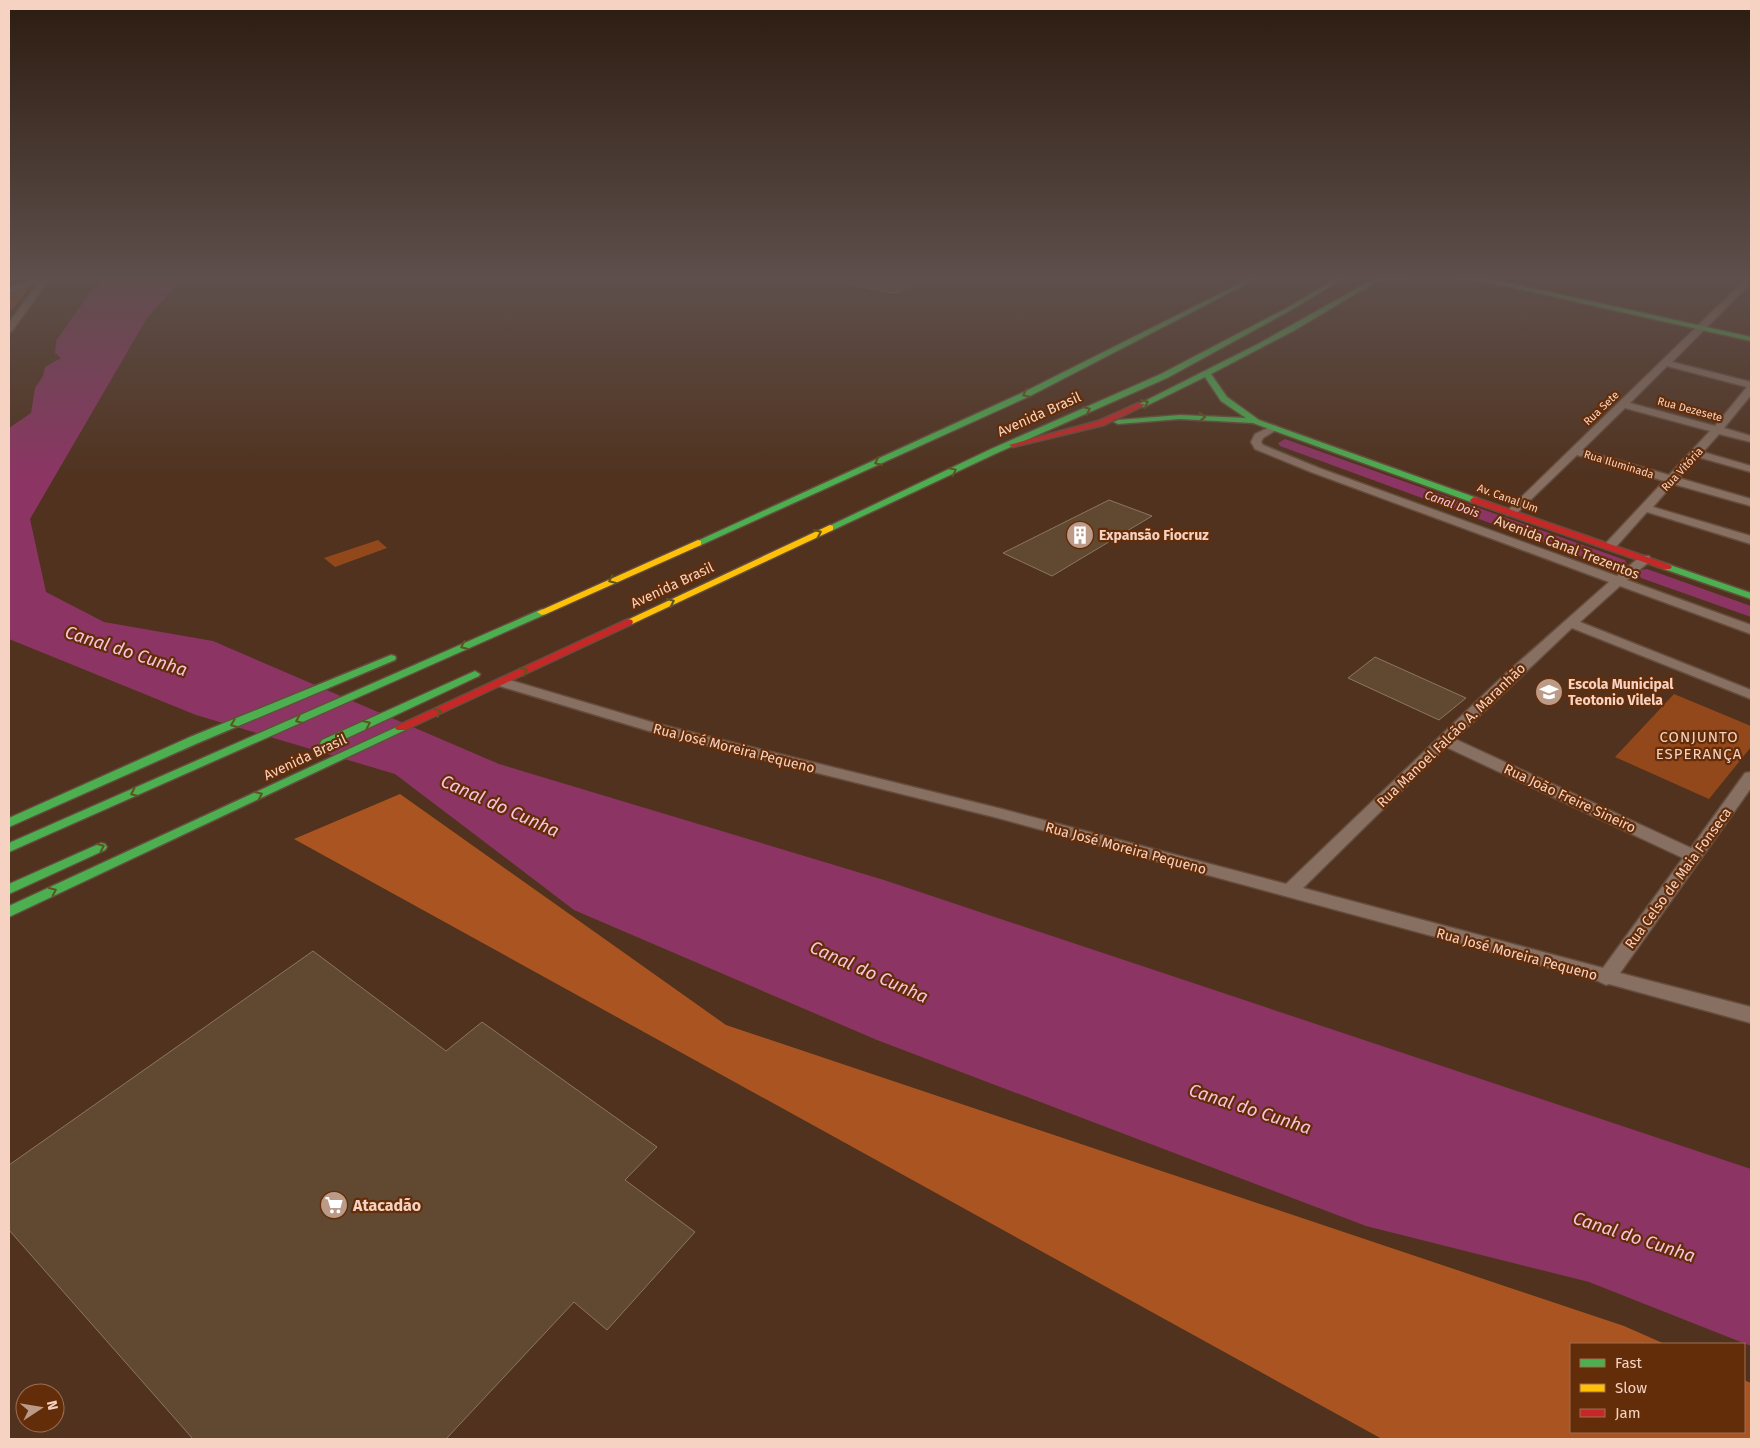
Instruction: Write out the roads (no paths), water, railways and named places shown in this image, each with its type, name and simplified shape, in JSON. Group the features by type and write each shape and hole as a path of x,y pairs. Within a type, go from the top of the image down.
{"main road":[{"path":"1068,360 1100,345"},
{"name":"Avenida Brasil","path":"9,848 1027,394 1124,345"},
{"name":"Avenida Brasil","path":"9,912 994,451 1164,376 1223,345"},
{"path":"994,451 1101,423 1207,374 1262,345"},
{"path":"1207,374 1224,399 1256,422"},
{"name":"Avenida Brasil","path":"1029,422 1074,403"},
{"path":"1101,423 1180,417 1256,422"},
{"name":"Av. Canal Um","path":"1256,422 1751,596"},
{"path":"9,823 194,740 399,654"},
{"name":"Avenida Brasil","path":"313,749 482,670"},
{"path":"9,812 156,757"},
{"path":"9,889 115,840"}],"street":[{"name":"Rua Sete","path":"1511,513 1685,345"},
{"path":"1666,363 1751,385"},
{"name":"Rua Vitória","path":"1610,546 1717,430 1751,389"},
{"name":"Rua Dezesete","path":"1622,404 1751,439"},
{"name":"Avenida Canal Trezentos","path":"1274,428 1259,436 1256,442 1259,447 1315,470 1751,630"},
{"name":"Rua Iluminada","path":"1574,451 1751,502"},
{"path":"1696,453 1751,468"},
{"path":"1645,508 1751,540"},
{"name":"Rua Manoel Falcão A. Maranhão","path":"1289,891 1445,740 1571,623 1645,559"},
{"path":"1571,623 1751,695"},
{"name":"Rua José Moreira Pequeno","path":"501,682 654,728 998,813 1606,978 1751,1015"},
{"name":"Rua João Freire Sineiro","path":"1445,740 1694,856"},
{"name":"Rua Celso de Maia Fonseca","path":"1606,978 1751,777"}],"water":[{"name":"Canal do Cunha","path":"56,345 132,345 30,519 46,592 104,622 213,641 499,764 884,880 1751,1169 1751,1346 1589,1282 1366,1226 877,1040 574,910 395,774 196,715 9,639 9,428 31,413 35,388 43,376 45,367 61,358 55,353"}],"waterway":[{"name":"Canal Dois","path":"1285,443 1619,564"},
{"name":"Canal Dois","path":"1647,574 1751,612"}],"place":[{"name":"Expansão Fiocruz","path":"1080,535"},
{"name":"Escola Municipal Teotonio Vilela","path":"1549,692"},
{"name":"Atacadão","path":"334,1205"}],"district":[{"name":"CONJUNTO ESPERANÇA","path":"1699,746"}]}
